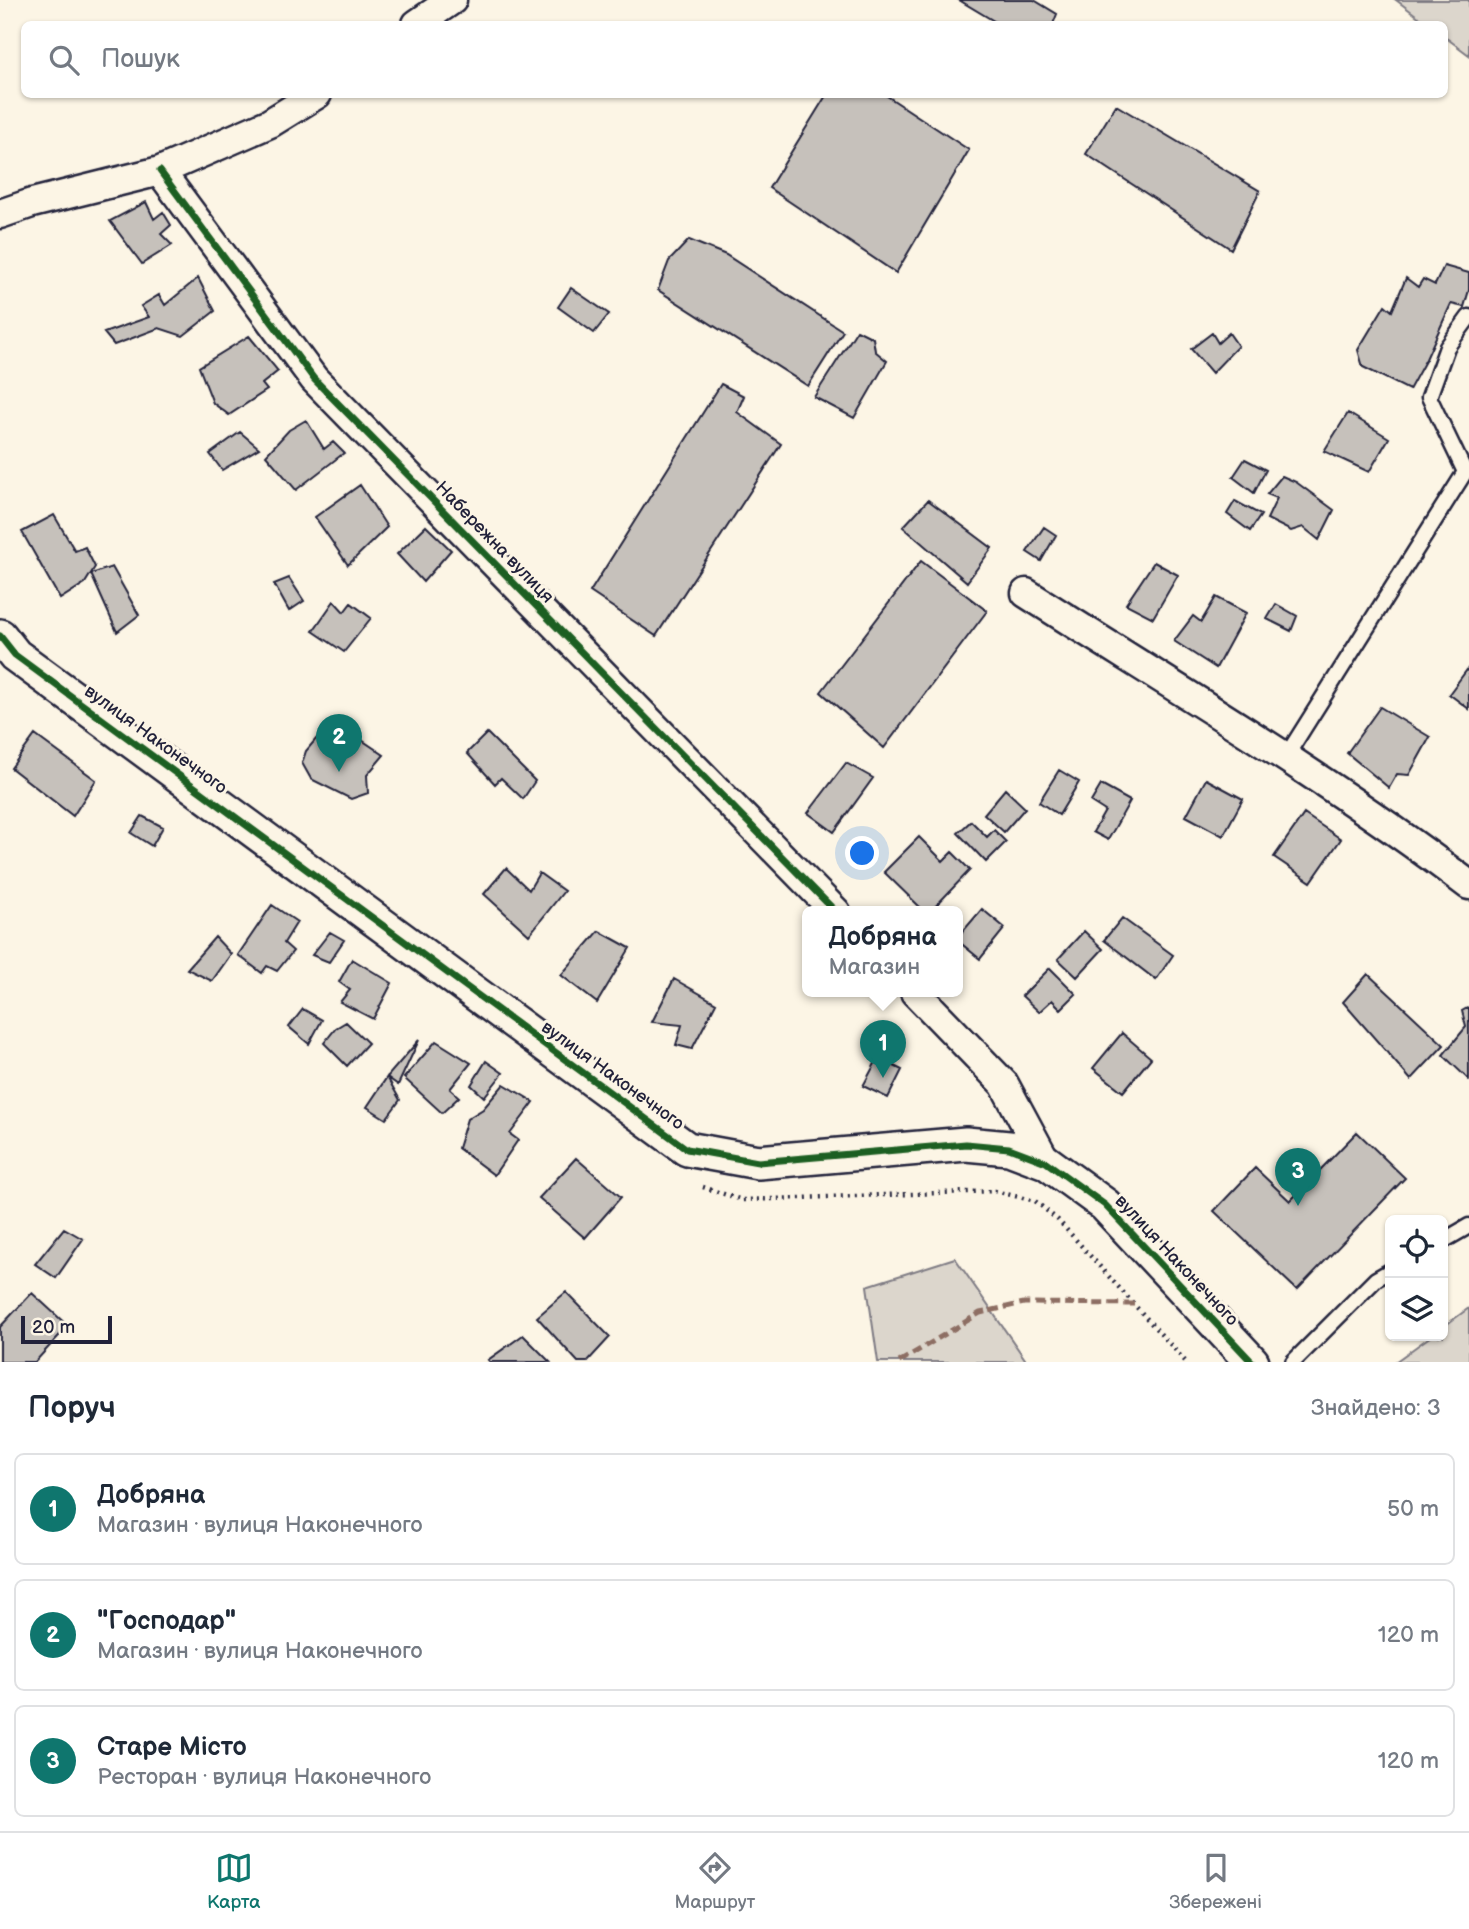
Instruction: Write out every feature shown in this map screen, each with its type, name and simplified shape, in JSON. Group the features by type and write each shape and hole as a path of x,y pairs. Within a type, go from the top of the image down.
{"street":[{"path":"422,21 452,0"},
{"path":"0,214 32,203 160,171 270,122 310,98"},
{"name":"Набережна вулиця","path":"160,171 314,379 830,906"},
{"path":"1026,593 1285,758 1469,885"},
{"name":"вулиця Наконечного","path":"0,636 15,655 687,1149 758,1162 966,1144 1009,1148 1046,1162 1105,1205 1252,1362"},
{"path":"920,997 1004,1084 1046,1162"}],"lane":[{"path":"1285,758 1465,472 1429,397 1447,347 1469,317"},
{"path":"1448,1238 1469,1226"},
{"path":"1293,1362 1385,1273"}],"shaded area":[{"path":"1396,0 1469,0 1469,55 1448,39 1448,21 1424,21"},
{"path":"955,1258 1027,1362 878,1362 867,1286"},
{"path":"1469,1308 1469,1362 1395,1362 1424,1341 1448,1341 1448,1323"}],"building":[{"path":"959,0 1034,0 1057,14 1054,21 994,21"},
{"path":"825,98 890,98 969,150 896,273 769,188"},
{"path":"1116,105 1260,191 1231,249 1086,154"},
{"path":"146,202 154,219 163,212 171,225 161,234 172,245 142,264 110,221"},
{"path":"689,240 726,255 843,331 808,386 658,290 669,261"},
{"path":"1444,266 1469,273 1469,290 1464,307 1451,304 1409,390 1363,367 1358,350 1385,305 1392,311 1406,278 1418,287 1423,279 1435,285"},
{"path":"198,278 215,311 183,336 159,328 114,345 104,333 149,317 141,306 159,295 165,305"},
{"path":"571,288 609,314 594,333 558,307"},
{"path":"857,330 873,338 875,351 887,361 854,418 814,397"},
{"path":"1212,333 1218,343 1229,333 1238,346 1212,373 1191,349"},
{"path":"249,336 278,371 262,384 267,390 229,415 213,403 199,367"},
{"path":"721,384 744,396 737,412 781,444 656,636 590,592"},
{"path":"1348,413 1389,438 1369,472 1324,451"},
{"path":"306,420 324,449 333,442 344,453 296,490 266,455 289,430"},
{"path":"240,432 259,448 222,470 210,454"},
{"path":"1245,459 1266,470 1254,493 1233,477"},
{"path":"1282,476 1296,482 1334,510 1319,540 1303,527 1291,531 1267,519 1277,498 1267,494"},
{"path":"360,485 387,527 348,565 315,517"},
{"path":"928,500 992,548 967,582 903,527"},
{"path":"1235,501 1261,515 1250,531 1227,514"},
{"path":"54,515 75,551 85,547 95,567 85,583 60,599 22,532"},
{"path":"426,526 451,550 423,582 397,554"},
{"path":"1044,527 1056,535 1041,561 1027,552"},
{"path":"921,561 987,611 884,748 821,692"},
{"path":"1154,562 1178,575 1153,618 1126,604"},
{"path":"112,567 139,615 117,632 91,574"},
{"path":"289,578 304,601 289,611 274,584"},
{"path":"1216,597 1246,613 1216,668 1174,641 1193,616 1201,622"},
{"path":"334,601 344,612 351,603 371,618 344,652 313,631"},
{"path":"1276,604 1297,616 1291,631 1267,619"},
{"path":"1469,667 1469,709 1449,694"},
{"path":"1380,707 1430,737 1409,775 1397,774 1389,788 1347,753"},
{"path":"332,720 384,755 367,775 368,793 351,799 311,779 302,763 306,751"},
{"path":"487,733 535,781 523,799 501,778 495,784 467,753"},
{"path":"35,735 96,780 73,816 11,768"},
{"path":"846,763 873,778 834,832 808,813"},
{"path":"1059,770 1079,782 1059,815 1039,802"},
{"path":"1206,779 1243,799 1223,836 1186,816"},
{"path":"1101,785 1130,801 1108,840 1093,832 1105,811 1091,802"},
{"path":"1005,789 1025,808 1004,832 984,814"},
{"path":"1304,814 1341,839 1311,882 1274,857"},
{"path":"142,816 163,827 152,846 131,833"},
{"path":"971,821 987,837 994,830 1006,842 986,862 958,833"},
{"path":"919,837 943,861 952,852 970,870 936,906 919,906 884,872"},
{"path":"506,868 529,890 539,873 564,891 529,935 484,894"},
{"path":"272,905 297,922 284,943 293,951 277,971 267,966 262,973 238,955"},
{"path":"982,909 1005,928 980,959 963,945 963,931"},
{"path":"1122,918 1173,955 1156,980 1104,940"},
{"path":"599,931 630,948 597,1003 561,975"},
{"path":"1084,931 1103,949 1077,977 1058,959"},
{"path":"330,932 344,940 329,962 312,955"},
{"path":"215,937 231,954 212,981 187,969"},
{"path":"352,959 392,983 373,1019 340,1002 350,990 339,982"},
{"path":"1050,968 1076,994 1061,1009 1052,1000 1039,1012 1022,996"},
{"path":"1368,974 1444,1045 1411,1080 1343,1002"},
{"path":"674,979 716,1003 692,1049 676,1045 682,1025 652,1022"},
{"path":"1469,1007 1469,1080 1443,1055 1466,1027 1462,1011"},
{"path":"303,1009 322,1020 309,1044 289,1027"},
{"path":"346,1022 368,1043 347,1066 324,1043 336,1028"},
{"path":"1122,1033 1151,1058 1123,1092 1093,1068"},
{"path":"419,1040 398,1085 387,1077"},
{"path":"436,1041 471,1063 450,1089 459,1097 442,1113 404,1078"},
{"path":"878,1058 902,1070 888,1098 863,1086"},
{"path":"486,1061 503,1073 484,1097 471,1085"},
{"path":"387,1077 400,1100 386,1119 367,1107"},
{"path":"504,1084 534,1102 510,1134 518,1140 494,1175 458,1148 467,1119 483,1109"},
{"path":"1357,1132 1405,1178 1297,1290 1214,1211 1255,1168 1290,1201"},
{"path":"576,1158 621,1197 585,1238 539,1198"},
{"path":"64,1228 83,1239 56,1278 35,1264"},
{"path":"566,1292 610,1337 587,1362 578,1362 537,1317"},
{"path":"32,1293 68,1326 35,1362 0,1362 0,1327"},
{"path":"523,1335 550,1362 488,1360"}],"marked path":[{"path":"899,1362 980,1313 1024,1303 1134,1304"}],"cycle path":[{"path":"160,171 314,379 830,906"},
{"path":"0,636 15,655 687,1149 758,1162 966,1144 1009,1148 1046,1162 1105,1205 1252,1362"}],"place":[{"name":"\"Господар\"","path":"339,772"},
{"name":"Добряна","path":"883,1078"},
{"name":"Старе Місто","path":"1298,1206"}]}
